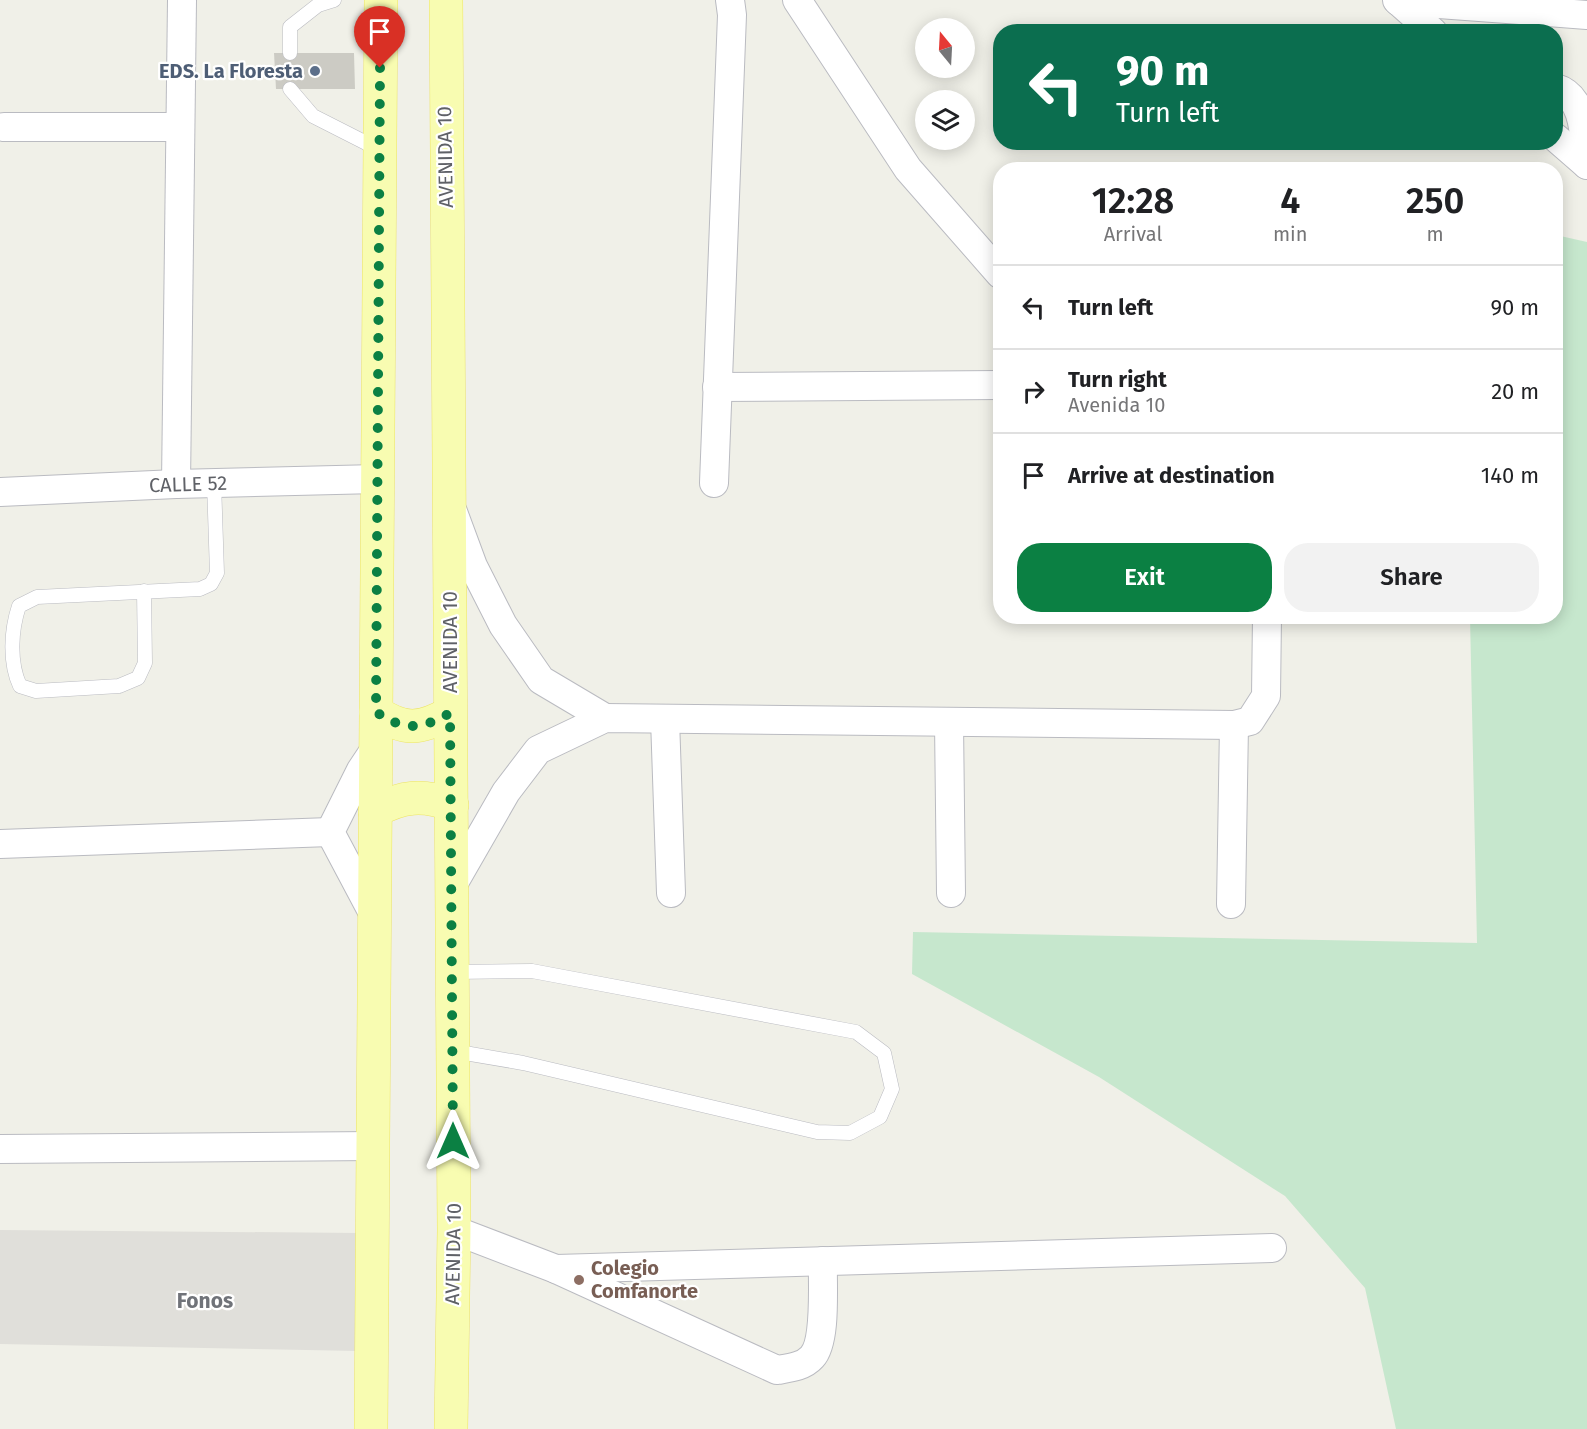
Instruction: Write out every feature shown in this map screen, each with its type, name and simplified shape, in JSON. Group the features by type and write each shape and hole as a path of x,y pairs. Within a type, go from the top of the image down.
{"main road":[{"path":"371,1429 381,0"},
{"name":"AVENIDA 10","path":"446,0 454,1230 451,1429"},
{"path":"376,712 393,723 412,727 432,723 450,713"},
{"path":"375,811 393,801 412,797 433,798 452,805"}],"street":[{"path":"176,484 182,0"},
{"path":"714,483 732,15 730,0"},
{"path":"797,0 908,169 993,266"},
{"path":"1397,1 1587,15"},
{"path":"1397,1 1424,24"},
{"path":"1563,90 1577,105 1583,124 1587,165"},
{"path":"4,127 180,127"},
{"path":"1563,144 1587,165"},
{"path":"717,387 993,385"},
{"name":"CALLE 52","path":"0,492 214,482 377,479"},
{"path":"450,504 473,566 498,615 541,680 604,718"},
{"path":"452,886 506,792 538,750 604,718 1233,725 1250,721 1266,696 1267,624"},
{"path":"665,719 671,893"},
{"path":"950,722 951,893"},
{"path":"1231,904 1233,725"},
{"path":"330,832 361,770 375,749"},
{"path":"0,844 330,832"},
{"path":"330,832 374,915"},
{"path":"0,1149 373,1146"},
{"path":"454,1230 556,1269 777,1370 797,1367 811,1358 820,1344 823,1261"},
{"path":"556,1269 1272,1248"}],"lane":[{"path":"290,53 290,27 318,5 334,0"},
{"path":"290,89 313,116 379,149"},
{"path":"144,591 146,663 138,678 119,686 36,691 20,686 13,671 14,622 19,606 37,597 144,591 200,589 211,584 217,573 214,482"},
{"path":"453,972 532,971 856,1032 884,1053 892,1089 880,1117 850,1133 817,1132 523,1063 453,1052"}],"shaded area":[{"path":"0,1230 359,1233 358,1351 0,1344"}],"green space":[{"path":"1563,237 1587,242 1587,1429 1396,1429 1365,1288 1285,1196 1099,1077 912,974 913,932 1477,943 1470,624 1563,624"}],"building":[{"name":"EDS. La Floresta","path":"274,53 354,53 355,89 276,89"}],"place":[{"name":"EDS. La Floresta","path":"315,71"},
{"name":"Colegio Comfanorte","path":"579,1280"}],"district":[{"name":"Fonos","path":"205,1301"}],"route":[{"path":"380,68 376,712 393,723 412,727 432,723 450,713 453,1141"}]}
